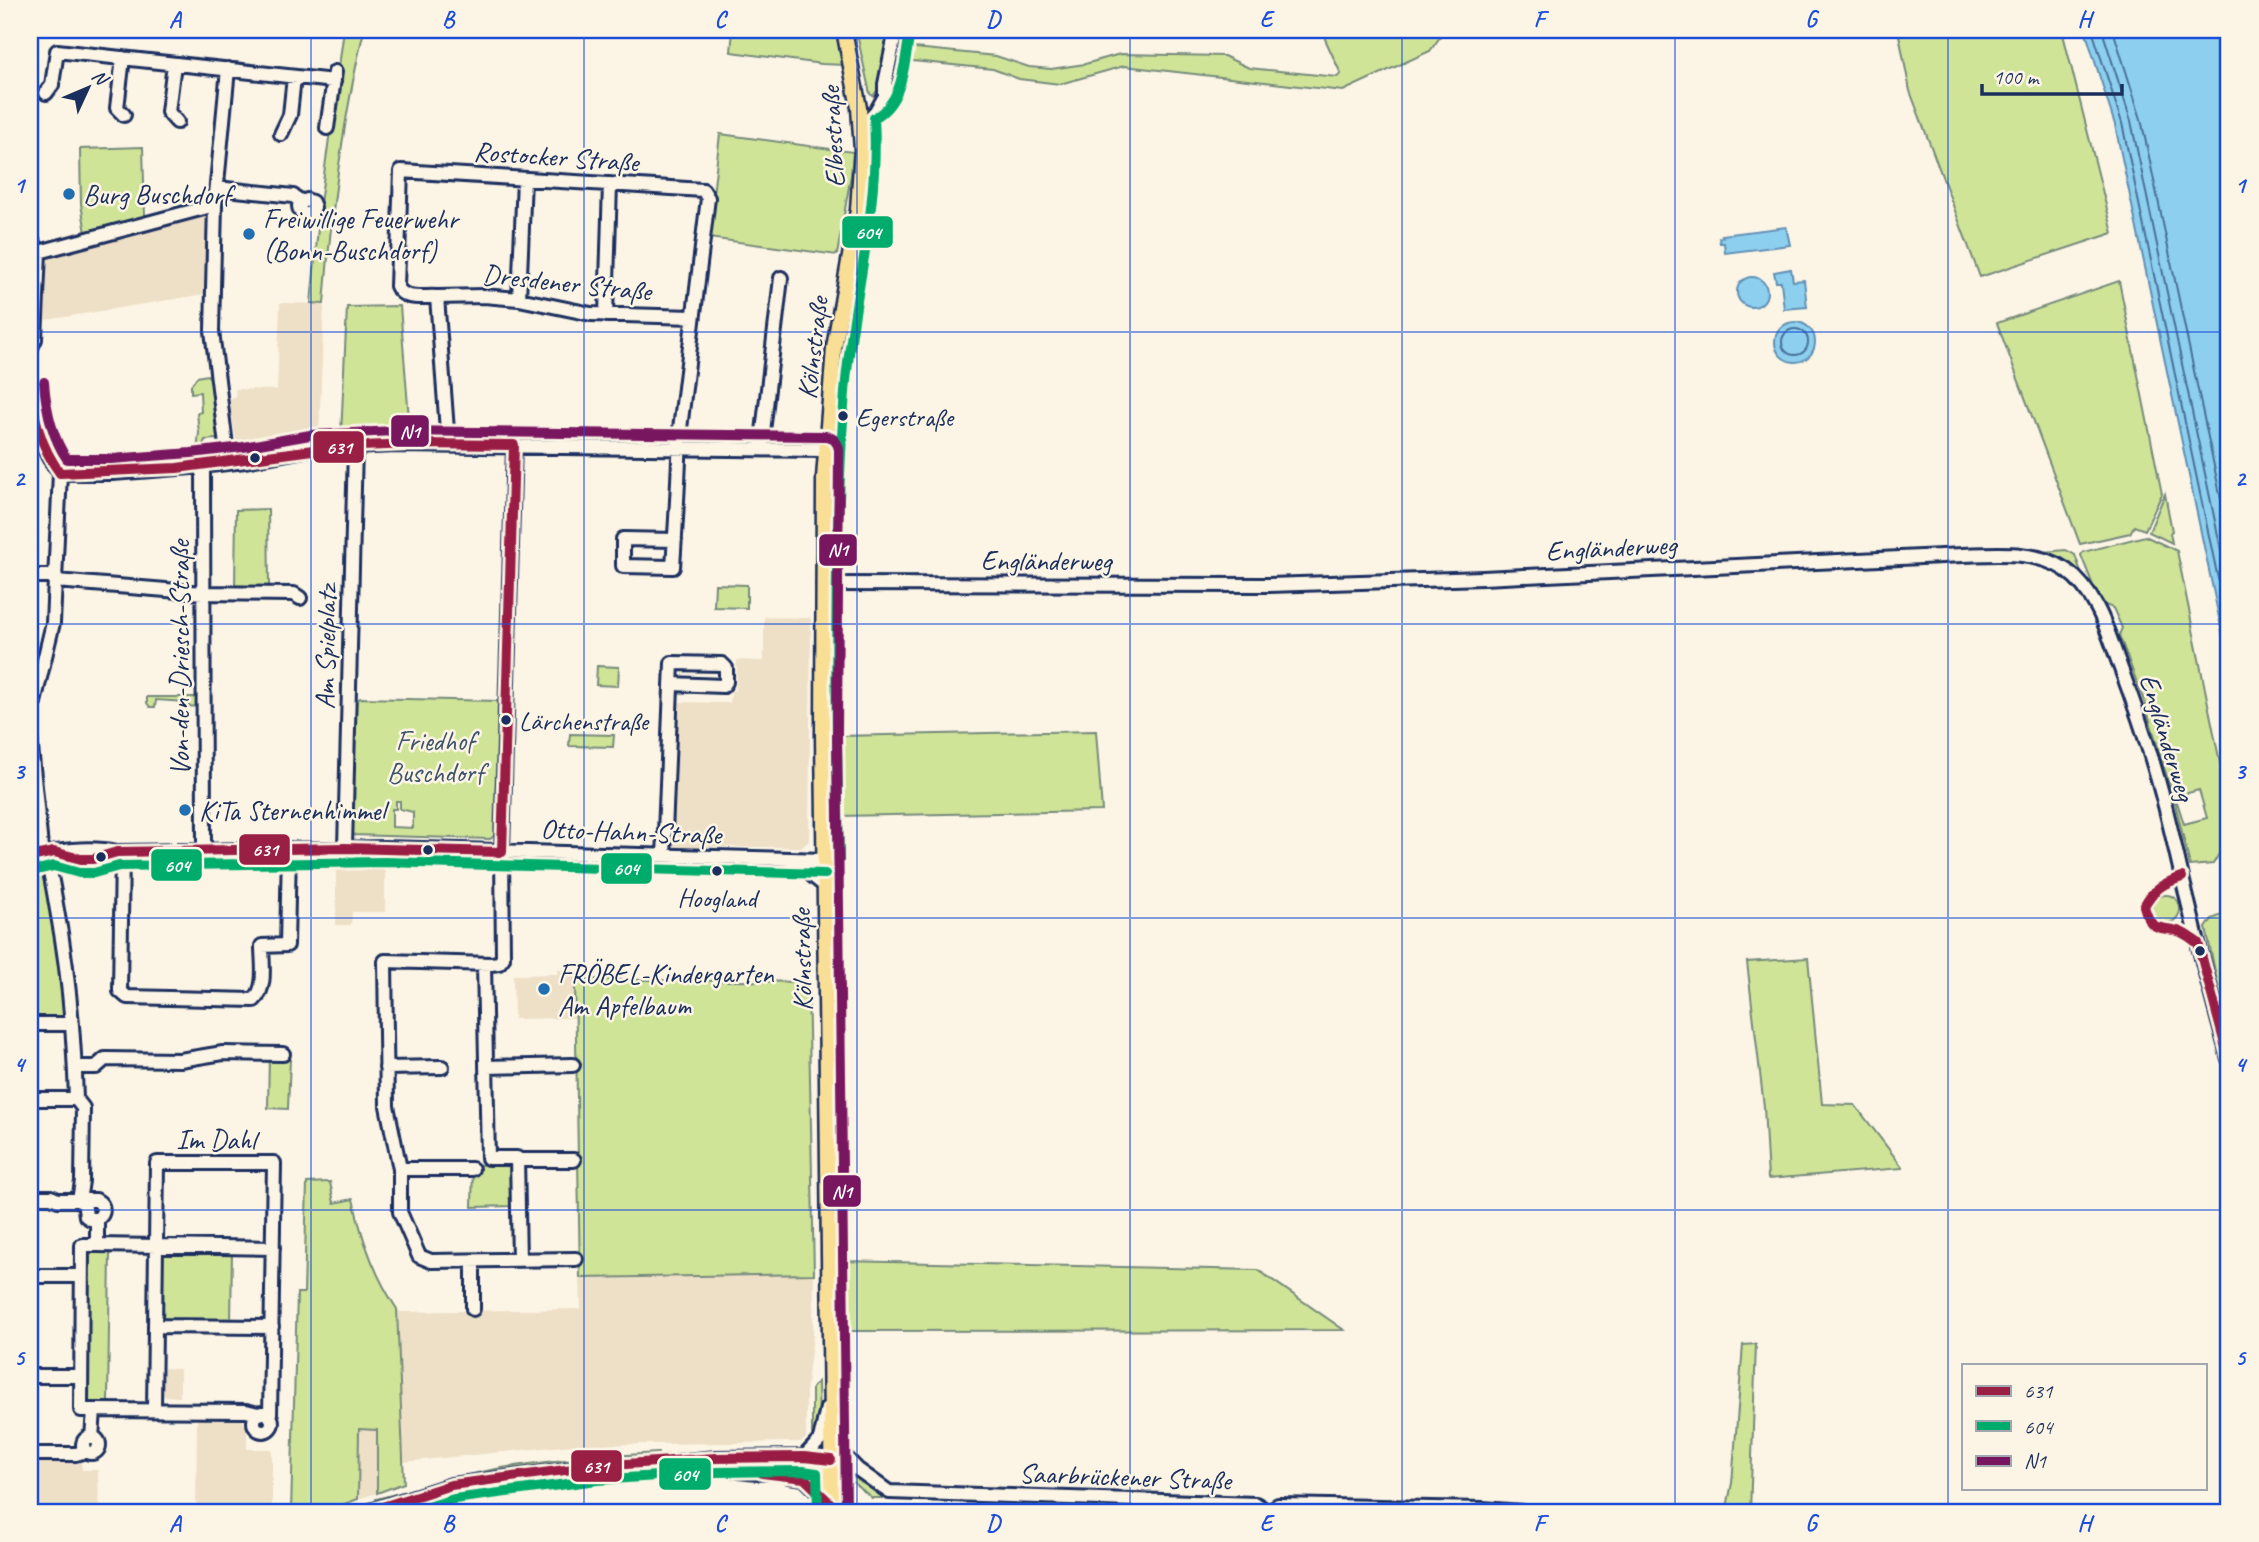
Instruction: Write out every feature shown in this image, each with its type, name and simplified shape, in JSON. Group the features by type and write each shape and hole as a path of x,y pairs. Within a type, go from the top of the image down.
{"main road":[{"name":"Elbestraße","path":"844,30 861,128 859,210 852,241"},
{"name":"Kölnstraße","path":"832,1509 824,885 825,450 834,348 852,241"}],"street":[{"path":"861,128 882,104 885,96 896,30"},
{"path":"46,93 52,86 57,51 294,76 335,76 327,128"},
{"path":"123,58 117,108 124,115"},
{"path":"174,64 168,112 177,122"},
{"path":"228,69 215,205 212,331 228,462"},
{"path":"281,134 290,115 294,76"},
{"path":"859,108 879,98 885,84"},
{"name":"Rostocker Straße","path":"401,171 700,190 708,198 693,317"},
{"name":"Dresdener Straße","path":"401,171 397,286 405,296 484,296 519,299 606,315 693,317"},
{"path":"519,299 524,179"},
{"path":"606,315 610,184"},
{"path":"217,188 293,196 302,202"},
{"path":"39,252 215,205"},
{"path":"30,237 39,252 35,339 30,350"},
{"path":"761,449 781,278"},
{"path":"437,297 448,444"},
{"path":"675,540 623,539 623,566 673,567 675,540 680,448 680,429 693,317"},
{"path":"30,383 33,411 43,447 50,462 60,473 51,638 32,711 30,737 41,847 49,853 48,863 66,961 76,1099 83,1108 81,1201"},
{"path":"60,473 112,473 203,466 302,450 448,444 825,450"},
{"path":"514,445 502,852 503,958 499,963 484,964 385,961 387,1106 400,1169 400,1212 419,1256 431,1261 576,1259"},
{"name":"Am Spielplatz","path":"345,848 355,447"},
{"name":"Von-den-Driesch-Straße","path":"203,466 204,850"},
{"name":"Engländerweg","path":"823,584 1269,585 1950,556 2027,555 2054,564 2066,570 2087,591 2098,611 2139,717 2164,802 2229,1059"},
{"path":"30,576 203,593 294,594 300,598"},
{"path":"664,857 671,684"},
{"name":"Otto-Hahn-Straße","path":"30,857 82,850 119,852 345,848 825,860"},
{"path":"119,852 119,987 123,994 254,1000 261,989 262,946 287,945 289,849"},
{"name":"Otto-Hahn-Straße","path":"766,859 804,869 824,885"},
{"path":"484,964 488,1158 574,1160"},
{"path":"30,1024 72,1024"},
{"path":"75,1068 96,1067 105,1059 180,1060 223,1053 283,1054"},
{"path":"486,1067 573,1065"},
{"path":"386,1069 442,1068"},
{"path":"30,1099 76,1099"},
{"path":"517,1160 519,1260"},
{"name":"Im Dahl","path":"157,1163 274,1163 273,1248 272,1327 264,1416 246,1411 154,1410 157,1163"},
{"path":"400,1169 472,1168"},
{"path":"30,1197 96,1200 101,1204 103,1212 97,1219 97,1245"},
{"path":"154,1410 81,1410 82,1245 273,1248"},
{"path":"473,1261 473,1308"},
{"path":"30,1276 82,1276"},
{"path":"155,1326 272,1327"},
{"path":"30,1376 81,1376"},
{"path":"803,1457 820,1440 831,1391"},
{"path":"30,1454 76,1454 86,1451 84,1442 92,1437 94,1410"},
{"name":"Saarbrückener Straße","path":"831,1442 857,1469 889,1492 1256,1504 1268,1512 1278,1505 1522,1512"},
{"path":"367,1512 451,1485 596,1465 716,1458 803,1457 857,1469"},
{"path":"664,1463 804,1478 832,1509"},
{"path":"757,1473 831,1464"},
{"path":"397,1512 535,1473"}],"shaded area":[{"path":"200,214 206,217 209,224 205,294 40,321 44,257"},
{"path":"280,303 324,304 319,438 243,450 237,446 229,398 236,397 235,389 277,390"},
{"path":"764,617 811,618 809,841 802,847 673,847 677,702 730,703 731,691 736,690 737,660 764,661"},
{"path":"385,856 385,912 352,912 351,925 336,925 336,857"},
{"name":"FRÖBEL-Kindergarten Am Apfelbaum","path":"558,970 575,970 576,1018 514,1019 513,975 557,974"},
{"path":"814,1274 813,1335 806,1392 806,1438 801,1442 573,1445 403,1462 397,1309 401,1312 581,1309 580,1278"},
{"path":"164,1368 180,1369 180,1397 163,1396"},
{"path":"197,1418 242,1420 247,1428 247,1449 272,1449 272,1512 196,1512"},
{"path":"358,1429 377,1429 377,1493 358,1499"},
{"path":"30,1463 81,1463 82,1470 98,1470 99,1512 30,1512"}],"green space":[{"path":"344,30 364,30 339,166 324,304 311,303 321,196"},
{"path":"733,30 837,30 845,65 731,52"},
{"path":"856,30 892,30 888,33 889,41 879,88 873,96 870,94"},
{"path":"1337,30 1445,30 1430,51 1343,91 1124,66 1060,84 1019,79 993,69 903,60 905,47 996,56 1029,67 1051,69 1085,64 1120,54 1224,56 1249,68 1337,77 1341,74 1325,35"},
{"path":"1898,30 2062,30 2113,233 1980,277 1910,91"},
{"path":"720,134 853,152 837,255 708,238"},
{"path":"143,147 145,218 86,233 81,204 80,149"},
{"path":"2119,281 2162,494 2145,530 2134,526 2130,533 2080,544 1997,323"},
{"path":"400,306 410,431 341,435 347,307"},
{"path":"207,375 212,380 220,442 215,439 205,440 201,449 207,458 196,459 199,433 197,413 201,412 200,392 191,393 191,385 197,377"},
{"path":"2165,494 2172,531 2172,543 2149,532"},
{"path":"268,509 269,587 235,587 236,510"},
{"path":"2145,536 2177,551 2229,807 2229,841 2213,864 2190,866 2175,803 2177,802 2184,824 2207,818 2199,790 2173,797 2144,701 2119,635 2122,628 2113,608 2105,605 2093,585 2081,555 2083,552"},
{"path":"2066,550 2075,555 2082,575 2043,552"},
{"path":"715,584 747,585 747,608 714,607"},
{"path":"597,666 619,667 618,686 596,685"},
{"path":"147,697 198,697 198,707 188,706 187,702 156,700 155,707 150,707"},
{"name":"Friedhof Buschdorf","path":"360,698 498,701 494,836 490,839 352,835 356,702","holes":["396,801 400,801 400,809 413,812 413,828 392,827 392,809 396,809"]},
{"path":"1096,731 1102,811 839,816 837,736"},
{"path":"570,734 614,735 613,747 569,746"},
{"path":"40,862 58,946 65,1012 61,1018 30,1020 30,864"},
{"path":"2166,895 2176,899 2180,909 2176,919 2166,923 2156,919 2152,909 2156,899"},
{"path":"2229,912 2229,1026 2206,928 2212,919"},
{"path":"1808,958 1822,1104 1855,1105 1903,1168 1768,1179 1764,1107 1747,962"},
{"path":"575,979 808,982 814,1274 580,1278"},
{"path":"269,1057 290,1058 288,1109 268,1108"},
{"path":"508,1164 514,1175 510,1175 510,1194 514,1194 514,1206 472,1207 473,1165"},
{"path":"330,1182 334,1203 353,1199 370,1256 397,1309 404,1483 377,1493 377,1430 359,1429 358,1499 323,1512 291,1512 297,1293 304,1293 307,1183"},
{"path":"232,1250 231,1324 164,1321 161,1315 164,1252"},
{"path":"88,1251 110,1251 108,1403 87,1402"},
{"path":"842,1261 1258,1270 1344,1330 844,1331"},
{"path":"1756,1344 1750,1512 1726,1512 1732,1483 1743,1345"},
{"path":"818,1381 819,1423 814,1439 812,1388"},
{"path":"658,1453 658,1456 516,1470 377,1502 376,1499 491,1470 574,1459"},
{"path":"846,1472 853,1472 882,1494 883,1498 872,1498 847,1477"}],"water":[{"path":"2085,30 2229,30 2229,665 2115,125"},
{"path":"1786,227 1790,245 1725,253 1724,243 1720,243 1719,238 1723,237 1722,235"},
{"path":"1791,269 1793,281 1804,280 1807,307 1784,309 1781,282 1776,282 1774,272"},
{"path":"1752,277 1763,281 1767,292 1763,303 1752,307 1741,303 1737,292 1741,281"},
{"path":"1795,322 1809,328 1815,342 1809,356 1795,362 1781,356 1775,342 1781,328"}],"transit line":[{"name":"604","path":"839,860 837,567 845,392 873,187 874,118 884,111 897,92 910,33"},
{"name":"N1","path":"44,382 50,422 67,459 111,459 191,453 310,435 395,431 825,436 836,442 839,450 837,734 846,1512"},
{"name":"631","path":"30,383 39,430 47,452 60,473"},
{"name":"631","path":"60,473 177,468 336,447 412,444 514,445"},
{"name":"631","path":"502,852 514,445"},
{"name":"631","path":"30,857 54,852 81,859 93,859 117,852 345,848 502,852"},
{"name":"604","path":"33,871 54,866 79,873 94,873 119,866 385,862 825,874"},
{"name":"631","path":"2182,877 2160,887 2144,906 2152,924 2181,932 2198,943"},
{"name":"631","path":"2198,943 2229,1059"},
{"name":"631","path":"367,1512 451,1485 596,1466 716,1458 804,1457 831,1460"},
{"name":"604","path":"412,1512 454,1499 597,1480 717,1472 803,1471 817,1473 818,1512"},
{"name":"631","path":"762,1473 804,1478 832,1505"}],"place":[{"name":"Burg Buschdorf","path":"69,194"},
{"name":"Freiwillige Feuerwehr (Bonn-Buschdorf)","path":"249,234"},
{"name":"Egerstraße","path":"843,416"},
{"name":"Lärchenstraße","path":"506,720"},
{"name":"KiTa Sternenhimmel","path":"185,810"},
{"name":"Hoogland","path":"717,871"},
{"name":"FRÖBEL-Kindergarten Am Apfelbaum","path":"544,989"}]}
